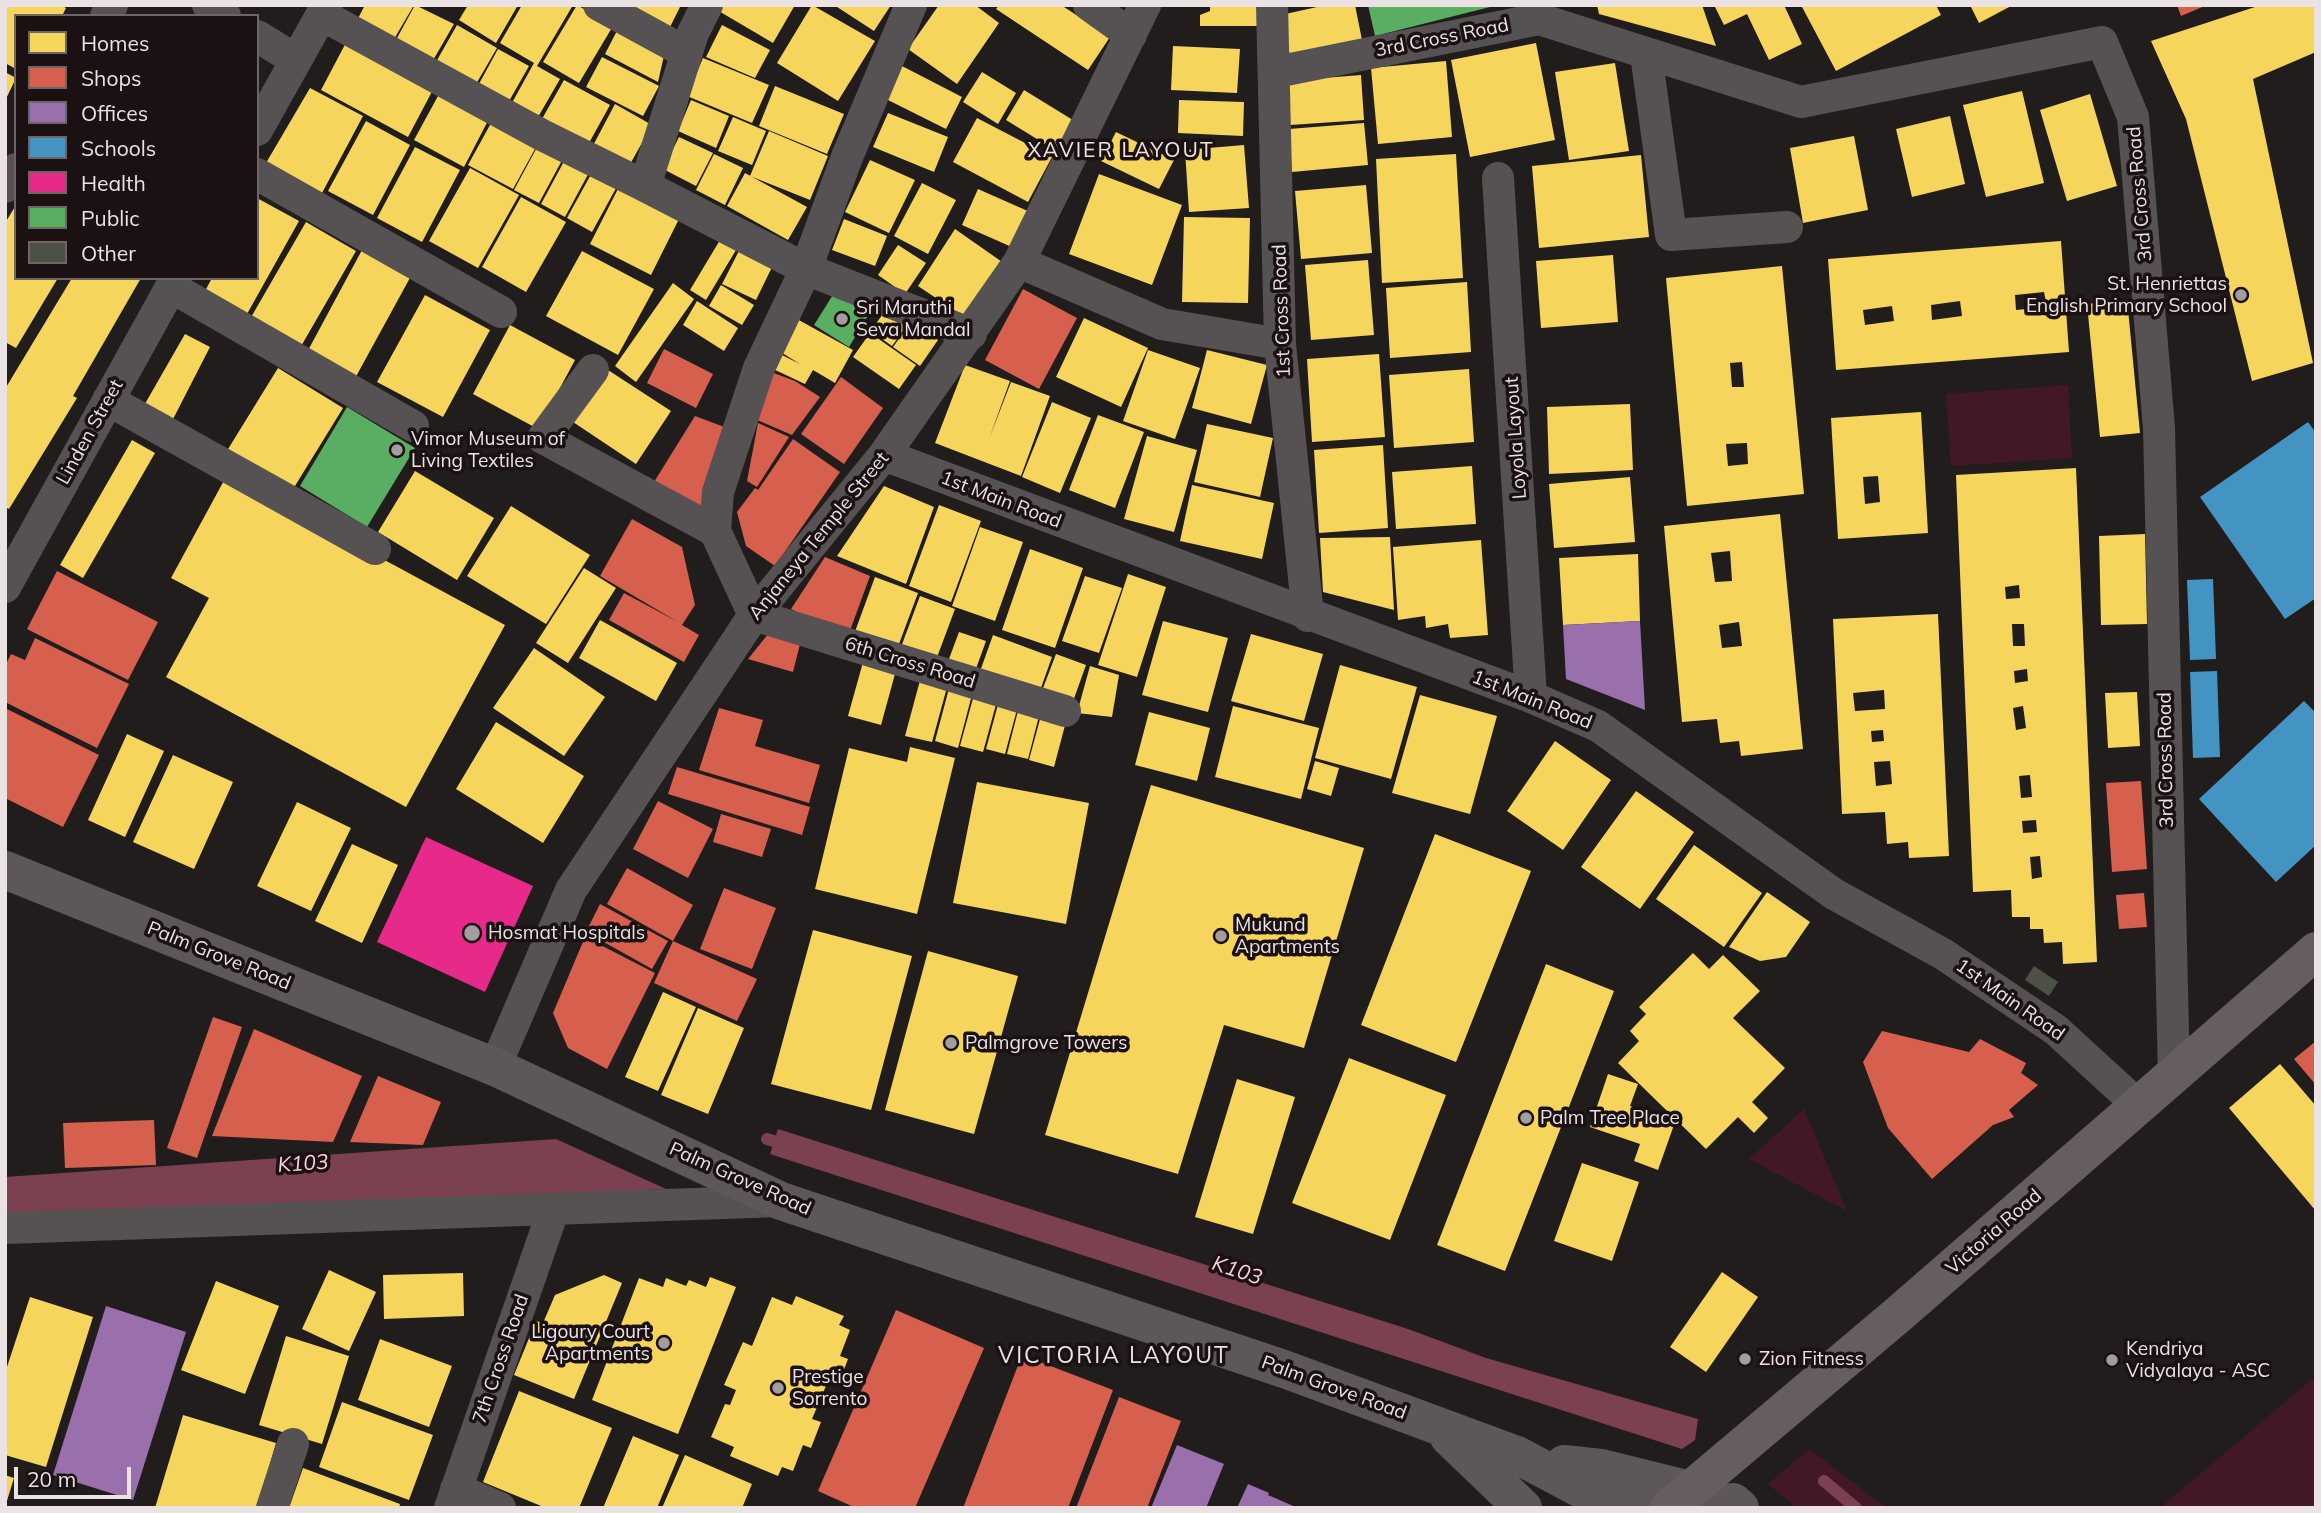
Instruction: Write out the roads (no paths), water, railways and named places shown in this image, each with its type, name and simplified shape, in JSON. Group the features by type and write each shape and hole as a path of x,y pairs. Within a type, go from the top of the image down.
{"main road":[{"name":"Victoria Road","path":"1706,1499 1900,1313 2316,951"}],"street":[{"path":"600,5 687,53"},
{"path":"645,186 687,53 707,5"},
{"path":"754,615 715,531 718,492 759,368 806,269 847,157 911,5"},
{"path":"1089,5 1131,35"},
{"name":"Anjaneya Temple Street","path":"495,1067 571,890 754,615 884,455 1019,262 1144,5"},
{"name":"1st Cross Road","path":"1272,5 1276,72 1280,344 1308,616"},
{"path":"259,127 324,10 542,135 806,269 971,334"},
{"name":"3rd Cross Road","path":"1276,72 1539,19 1801,102 2102,41 2133,117 2159,428 2174,1076"},
{"path":"259,37 296,60"},
{"path":"1646,54 1671,235 1787,227"},
{"path":"259,175 501,312"},
{"name":"Loyola Layout","path":"1498,178 1531,697"},
{"path":"1019,262 1163,324 1280,344"},
{"path":"173,283 413,426"},
{"name":"Linden Street","path":"5,587 173,283"},
{"path":"593,370 543,438 715,531"},
{"path":"108,400 375,550"},
{"name":"1st Main Road","path":"884,455 1308,616 1531,697 1598,726 1834,894 1943,954 2056,1030 2139,1106"},
{"name":"6th Cross Road","path":"754,615 1065,711"},
{"name":"Palm Grove Road","path":"5,870 495,1067 781,1201 1101,1306 1437,1426 1531,1460 1581,1489 1638,1508"},
{"path":"5,1228 781,1201"},
{"name":"7th Cross Road","path":"453,1498 553,1211"},
{"path":"1437,1426 1523,1508"},
{"path":"272,1508 293,1444"},
{"name":"Palm Grove Road","path":"1531,1460 1601,1468 1706,1499"},
{"path":"453,1498 500,1508"}],"water":[{"path":"778,1129 1408,1329 1486,1358 1698,1419 1695,1440 1682,1449 770,1154"},
{"path":"556,1139 666,1189 5,1221 5,1177"}],"waterway":[{"name":"K103","path":"767,1139 789,1146"},
{"name":"K103","path":"1824,1481 1856,1508"}],"place":[{"name":"St. Henriettas English Primary School","path":"2241,295"},
{"name":"Sri Maruthi Seva Mandal","path":"842,319"},
{"name":"Vimor Museum of Living Textiles","path":"397,450"},
{"name":"Hosmat Hospitals","path":"472,933"},
{"name":"Mukund Apartments","path":"1221,936"},
{"name":"Palmgrove Towers","path":"951,1043"},
{"name":"Palm Tree Place","path":"1526,1118"},
{"name":"Ligoury Court Apartments","path":"664,1343"},
{"name":"Zion Fitness","path":"1745,1359"},
{"name":"Kendriya Vidyalaya - ASC","path":"2112,1360"},
{"name":"Prestige Sorrento","path":"778,1388"}],"district":[{"name":"XAVIER LAYOUT","path":"1121,151"},
{"name":"VICTORIA LAYOUT","path":"1114,1356"}]}
